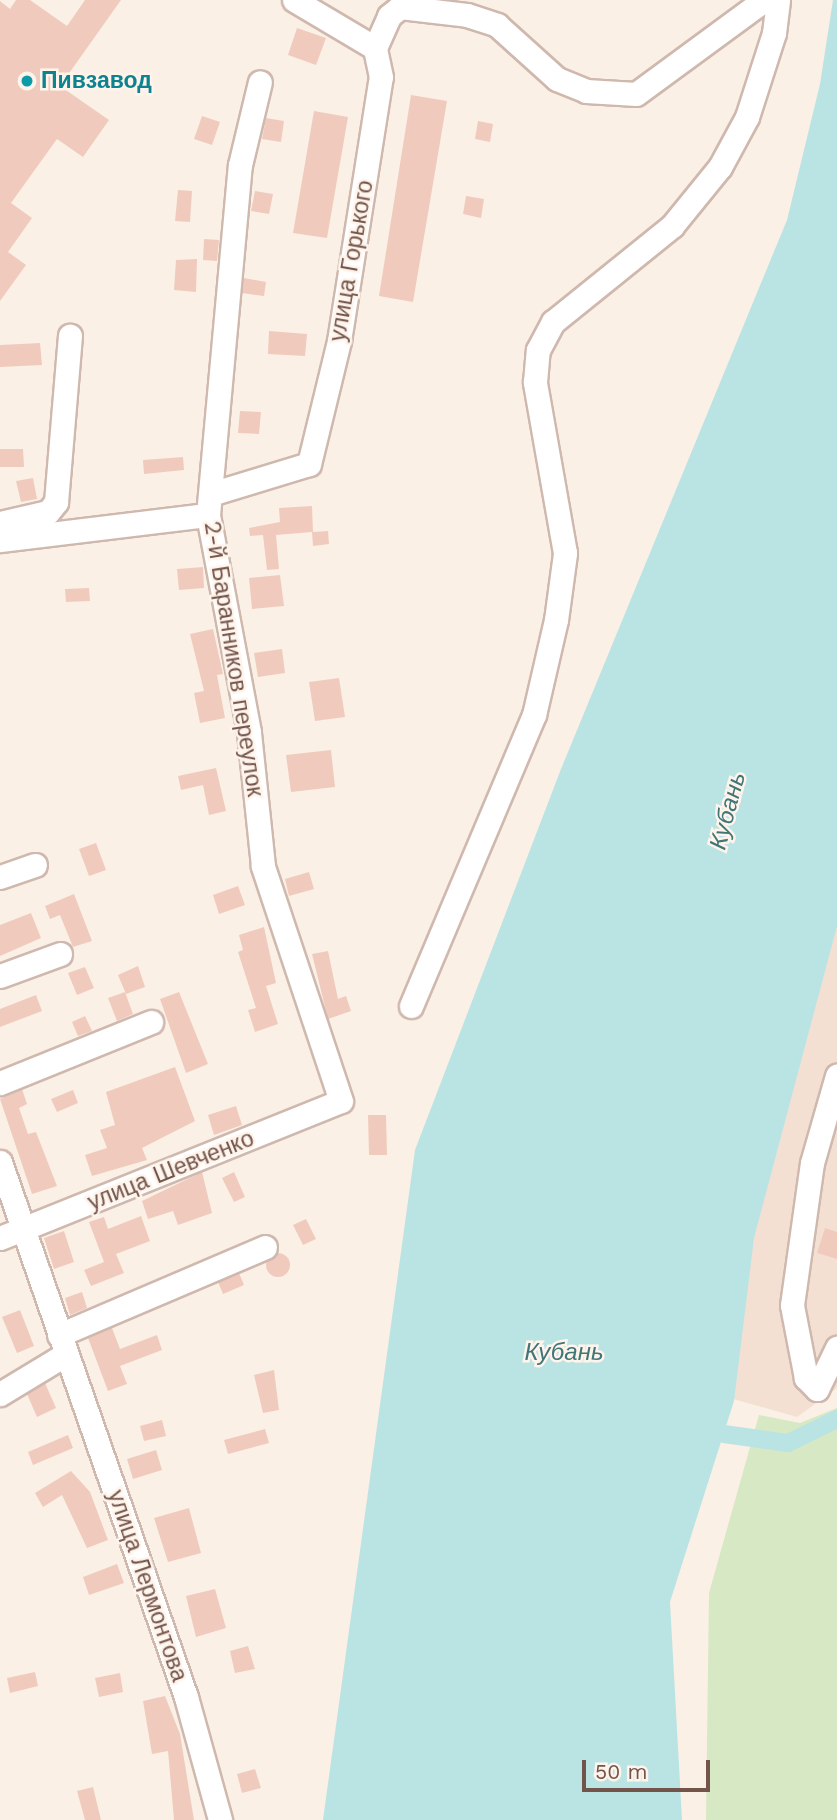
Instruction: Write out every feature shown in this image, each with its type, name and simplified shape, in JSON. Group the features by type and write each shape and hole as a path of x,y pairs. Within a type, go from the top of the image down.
{"street":[{"path":"294,0 375,48 389,16 400,7 467,15 497,25 557,79 586,91 636,94 764,0"},
{"path":"411,1006 529,728 556,620 565,552 535,382 538,349 554,322 672,226 720,167 747,117 774,33 778,0"},
{"name":"улица Горького","path":"0,540 210,505 309,464 339,341 369,160 381,77 375,48"},
{"name":"2-й Баранников переулок","path":"260,82 240,165 210,505 249,732 262,866 341,1101"},
{"path":"0,523 48,512 56,502 70,336"},
{"path":"0,877 35,865"},
{"path":"0,976 60,954"},
{"path":"0,1083 151,1022"},
{"path":"817,1389 806,1378 792,1305 812,1163 837,1076"},
{"name":"улица Шевченко","path":"0,1238 341,1101"},
{"name":"улица Лермонтова","path":"0,1161 186,1697 220,1820"},
{"path":"0,1394 63,1345 265,1247"},
{"path":"817,1389 837,1349"},
{"path":"817,1389 837,1374"}],"shaded area":[{"path":"837,910 837,1388 797,1417 723,1396 756,1157"}],"green space":[{"path":"837,1408 837,1820 706,1820 709,1593 759,1415 800,1423"}],"water":[{"name":"Кубань","path":"833,0 837,0 837,926 754,1238 734,1401 670,1602 682,1820 323,1820 415,1150 561,769 787,220 820,84"}],"building":[{"path":"16,0 30,0 67,26 85,0 121,0 60,86 109,120 83,157 57,139 11,203 32,218 8,252 26,265 0,301 0,1 10,9"},
{"path":"297,28 326,38 316,65 288,55"},
{"path":"411,95 447,101 413,302 379,296"},
{"path":"314,111 348,117 327,238 293,233"},
{"path":"202,116 220,122 212,145 194,139"},
{"path":"266,118 284,121 281,142 262,139"},
{"path":"478,121 493,124 490,142 475,139"},
{"path":"178,190 192,191 190,222 175,221"},
{"path":"255,191 273,194 269,214 251,211"},
{"path":"466,196 484,199 481,218 463,214"},
{"path":"204,239 219,240 217,261 203,260"},
{"path":"197,259 196,292 174,290 176,260"},
{"path":"244,278 266,282 264,296 242,293"},
{"path":"269,331 307,334 305,356 268,354"},
{"path":"40,343 42,365 0,367 0,345"},
{"path":"240,411 261,412 259,434 238,433"},
{"path":"0,449 23,449 24,467 0,467"},
{"path":"183,457 184,470 144,474 143,460"},
{"path":"33,478 37,499 21,502 16,481"},
{"path":"312,506 313,532 328,531 329,544 313,546 312,532 276,535 279,569 267,570 263,535 250,536 249,528 280,522 279,508"},
{"path":"203,567 204,588 179,590 177,569"},
{"path":"280,575 284,606 252,609 249,578"},
{"path":"89,588 90,601 66,602 65,589"},
{"path":"213,629 223,674 217,675 225,718 200,723 194,693 204,691 190,634"},
{"path":"282,649 285,673 258,677 254,653"},
{"path":"339,678 345,717 315,721 309,682"},
{"path":"331,750 335,787 291,792 286,755"},
{"path":"216,768 226,811 209,815 203,785 181,790 178,776"},
{"path":"96,843 106,870 89,876 79,849"},
{"path":"309,872 314,889 289,896 285,879"},
{"path":"238,886 245,905 219,914 213,895"},
{"path":"74,894 92,941 73,947 60,915 50,919 45,906"},
{"path":"31,913 41,938 0,956 0,925"},
{"path":"264,927 276,983 266,986 278,1024 255,1032 248,1010 256,1008 238,952 243,950 239,935"},
{"path":"328,951 338,999 346,996 351,1011 328,1019 312,954"},
{"path":"138,966 145,987 126,994 118,975"},
{"path":"85,967 94,988 77,995 68,973"},
{"path":"125,992 133,1014 117,1021 108,998"},
{"path":"179,992 208,1064 186,1073 160,999"},
{"path":"36,995 42,1011 0,1027 0,1009"},
{"path":"85,1016 92,1031 78,1036 72,1022"},
{"path":"175,1067 195,1121 142,1148 147,1160 92,1176 85,1155 107,1148 100,1130 115,1125 106,1092"},
{"path":"22,1089 27,1104 19,1108 28,1134 36,1132 57,1186 32,1194 0,1099"},
{"path":"73,1090 78,1103 57,1112 51,1099"},
{"path":"236,1106 242,1125 214,1135 208,1115"},
{"path":"368,1115 386,1115 387,1155 369,1155"},
{"path":"202,1172 212,1213 178,1225 173,1211 148,1219 142,1201"},
{"path":"234,1172 245,1197 234,1202 222,1178"},
{"path":"141,1216 150,1241 116,1254 124,1273 91,1286 84,1270 104,1262 89,1222 104,1217 108,1229"},
{"path":"306,1219 316,1239 303,1245 293,1225"},
{"path":"825,1228 837,1232 837,1259 817,1253"},
{"path":"64,1231 74,1262 54,1269 44,1238"},
{"path":"278,1253 287,1256 290,1265 287,1274 278,1277 269,1274 266,1265 269,1256"},
{"path":"239,1273 244,1285 223,1294 218,1282"},
{"path":"82,1292 87,1308 70,1315 65,1298"},
{"path":"20,1310 34,1346 17,1353 2,1317"},
{"path":"112,1328 120,1349 157,1335 162,1350 120,1366 127,1384 108,1391 88,1338"},
{"path":"274,1370 279,1410 263,1413 254,1375"},
{"path":"45,1383 56,1408 37,1417 27,1394"},
{"path":"162,1420 166,1436 144,1441 140,1426"},
{"path":"265,1429 269,1443 228,1454 224,1440"},
{"path":"68,1435 73,1448 33,1465 28,1452"},
{"path":"156,1450 162,1470 133,1479 127,1459"},
{"path":"71,1471 90,1492 108,1540 87,1548 62,1495 43,1507 35,1493"},
{"path":"189,1508 201,1553 168,1562 154,1518"},
{"path":"117,1564 124,1583 89,1595 83,1577"},
{"path":"215,1589 226,1628 196,1637 186,1596"},
{"path":"248,1646 255,1669 235,1673 230,1651"},
{"path":"35,1672 38,1686 10,1693 7,1678"},
{"path":"120,1673 123,1692 99,1697 95,1678"},
{"path":"165,1696 180,1734 194,1820 174,1820 168,1751 152,1754 143,1701"},
{"path":"255,1769 261,1788 242,1793 237,1774"},
{"path":"93,1787 101,1820 85,1820 77,1791"}],"waterway":[{"path":"724,1434 788,1443 837,1419"}],"place":[{"name":"Пивзавод","path":"27,81"}]}
